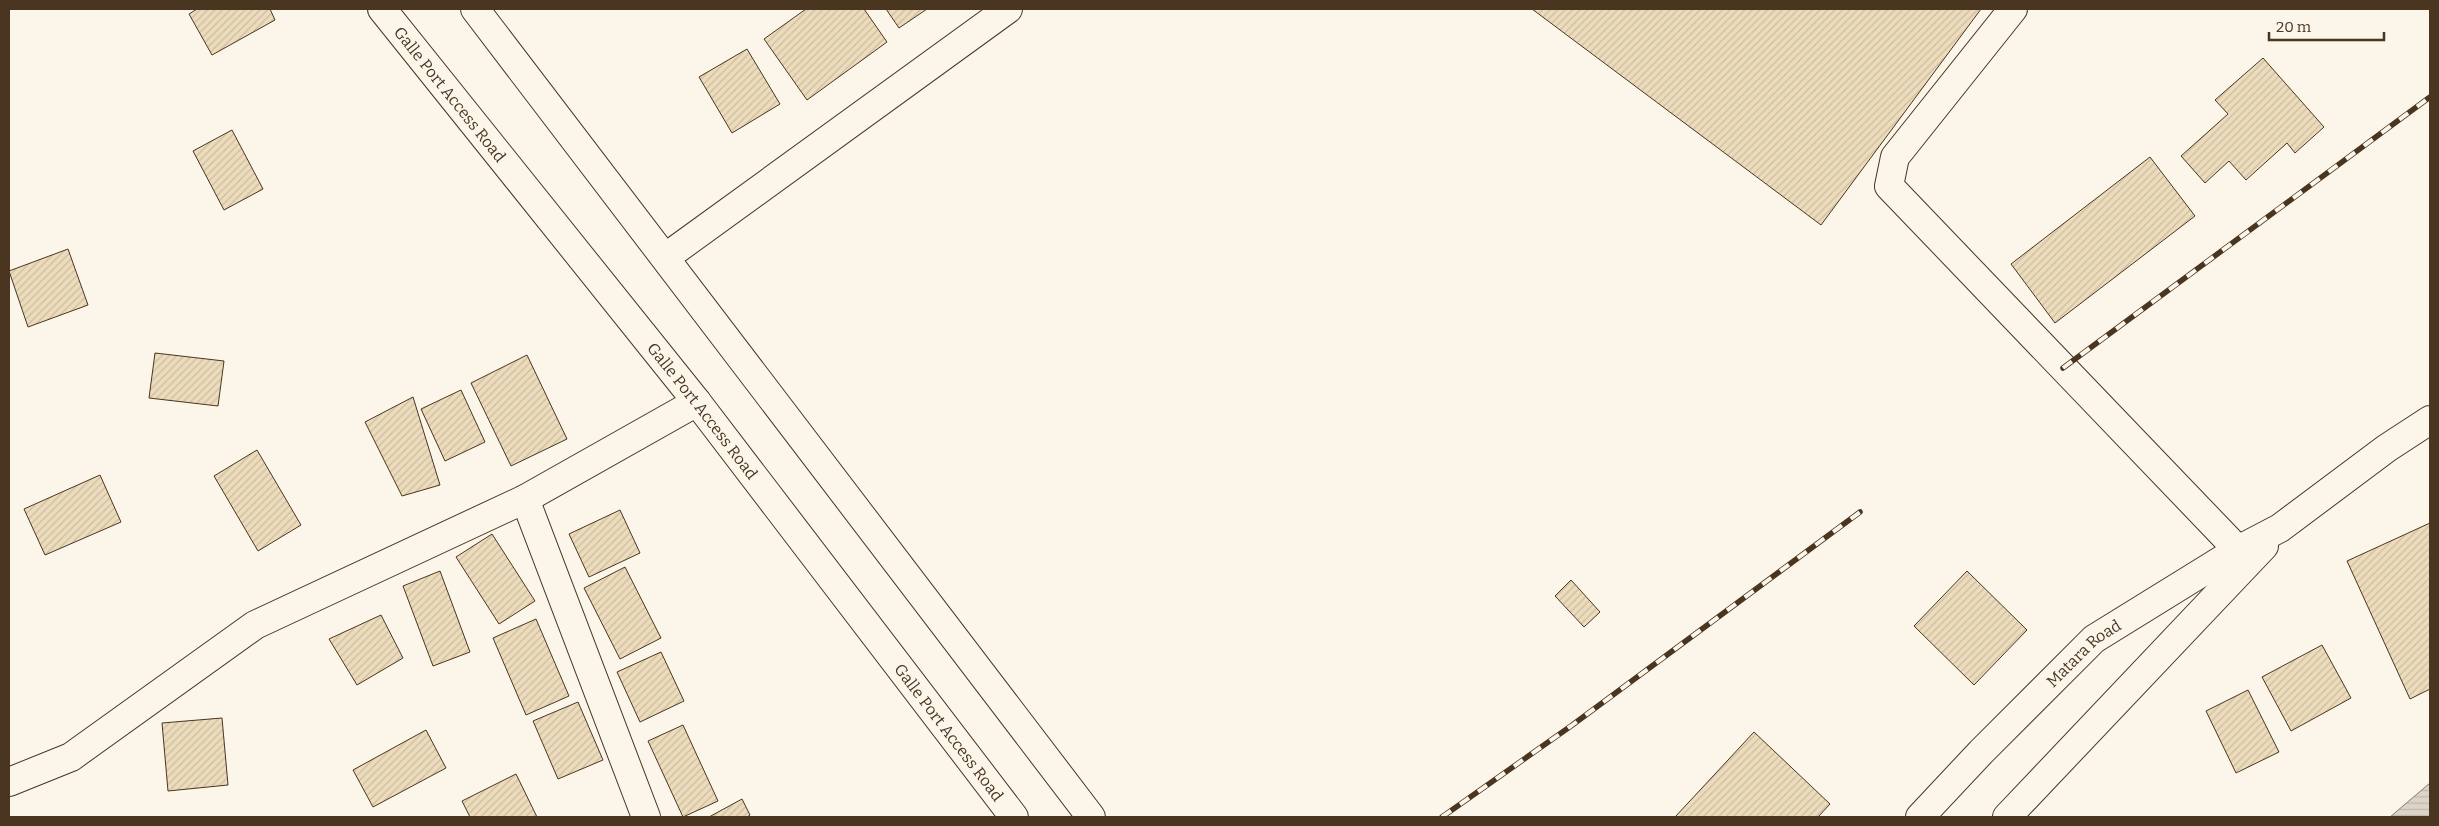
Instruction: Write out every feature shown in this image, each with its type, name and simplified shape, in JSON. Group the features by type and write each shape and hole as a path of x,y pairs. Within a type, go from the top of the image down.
{"main road":[{"name":"Galle Port Access Road","path":"382,9 697,402 1014,817"},
{"path":"475,9 666,257 1091,817"},
{"path":"666,257 1008,9"},
{"path":"2013,9 1895,156 1889,186 2238,550"},
{"path":"9,782 71,758 255,625 525,499 697,402"},
{"name":"Matara Road","path":"1920,817 1981,752 2094,639 2238,550 2280,528 2387,448 2430,420"},
{"path":"525,499 646,817"},
{"name":"Matara Road","path":"2007,817 2280,528"}],"shaded area":[{"path":"2430,783 2430,817 2390,817"}],"building":[{"path":"197,9 270,9 275,20 212,55 189,14"},
{"path":"806,9 864,9 887,42 807,100 764,39"},
{"path":"886,9 927,9 899,28"},
{"path":"1532,9 1981,9 1821,225"},
{"path":"747,49 780,104 732,133 699,77"},
{"path":"2263,58 2324,127 2295,153 2287,143 2246,180 2229,161 2205,183 2181,156 2228,114 2215,100"},
{"path":"232,130 263,189 224,210 193,151"},
{"path":"2150,157 2195,216 2055,323 2011,264"},
{"path":"68,249 88,305 28,327 9,271"},
{"path":"155,353 224,361 218,406 149,398"},
{"path":"527,355 567,439 511,466 471,383"},
{"path":"461,390 485,442 445,461 421,409"},
{"path":"413,397 440,485 402,496 365,422"},
{"path":"257,450 301,525 258,551 214,476"},
{"path":"100,475 121,522 45,555 24,509"},
{"path":"620,510 640,553 589,577 569,534"},
{"path":"2430,523 2430,689 2410,699 2347,561"},
{"path":"492,534 535,601 499,624 456,557"},
{"path":"625,567 661,638 620,659 584,588"},
{"path":"440,571 470,652 433,666 403,586"},
{"path":"1967,571 2027,630 1974,685 1914,626"},
{"path":"1571,580 1600,612 1584,627 1555,596"},
{"path":"381,615 403,658 357,685 329,639"},
{"path":"536,619 569,696 526,715 493,638"},
{"path":"2322,645 2351,698 2291,731 2262,677"},
{"path":"661,652 684,701 640,722 617,672"},
{"path":"2248,690 2279,752 2236,773 2206,711"},
{"path":"578,702 603,760 558,779 533,721"},
{"path":"222,718 228,785 168,791 162,723"},
{"path":"683,725 718,801 683,817 648,741"},
{"path":"426,730 446,768 373,807 353,770"},
{"path":"1754,732 1830,804 1818,817 1675,817"},
{"path":"516,774 537,817 470,817 462,801"},
{"path":"742,799 750,815 747,817 709,817"}],"railway":[{"path":"2063,368 2430,97"},
{"path":"1442,817 1571,726 1860,512"}]}
